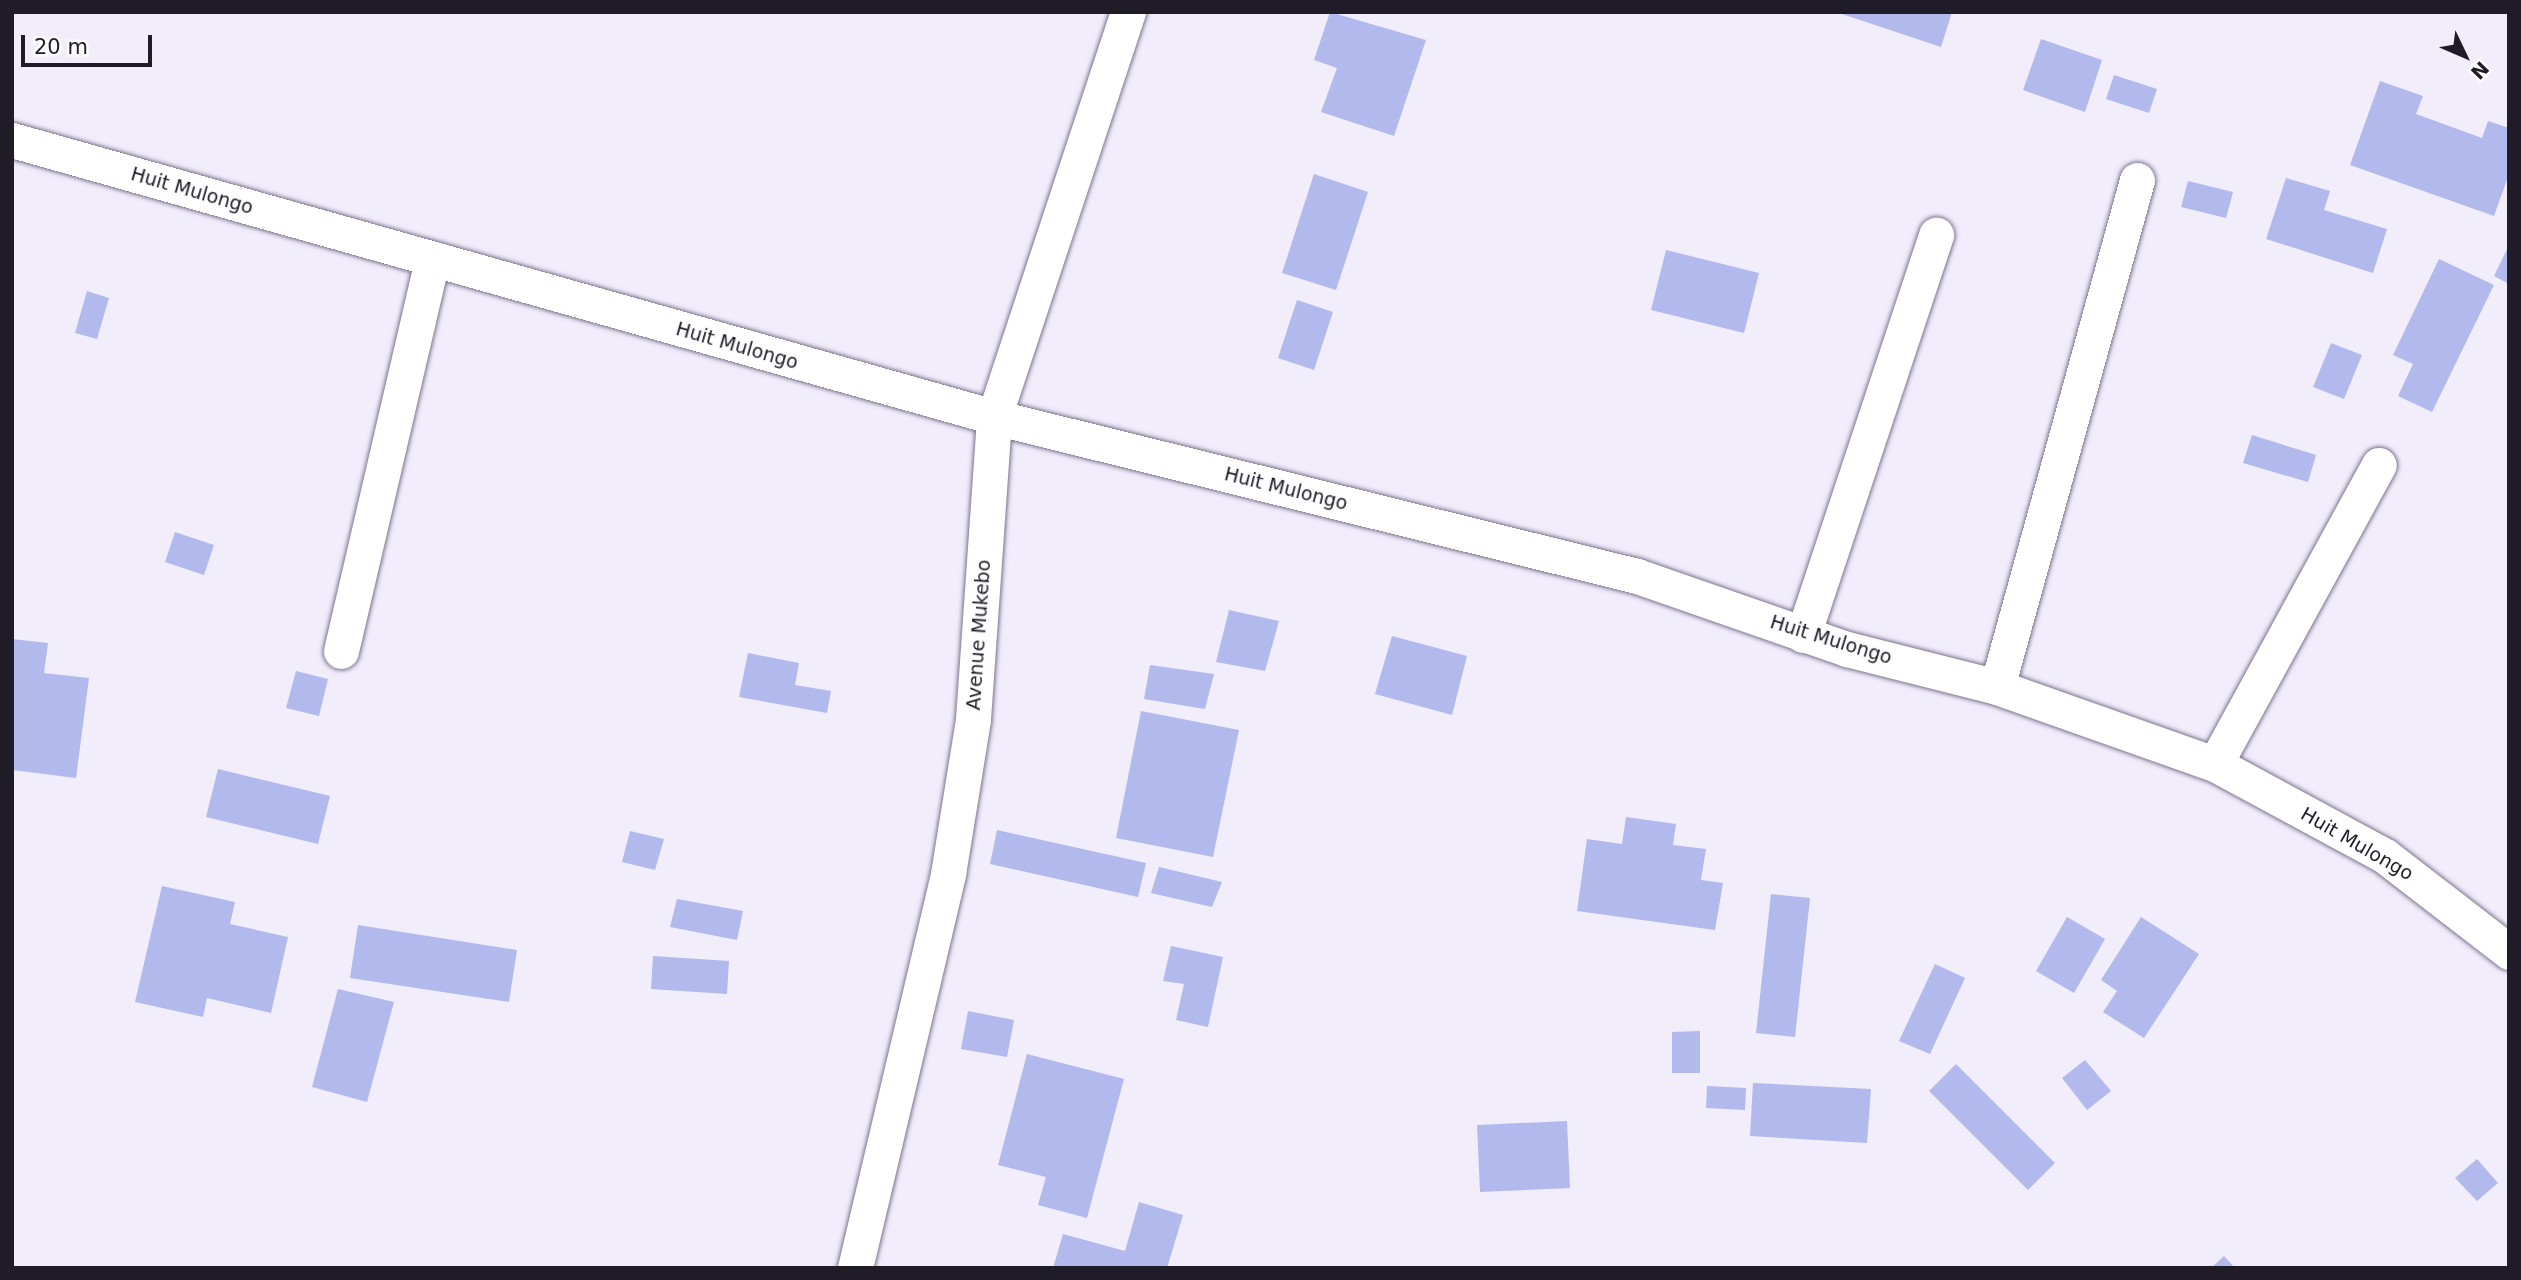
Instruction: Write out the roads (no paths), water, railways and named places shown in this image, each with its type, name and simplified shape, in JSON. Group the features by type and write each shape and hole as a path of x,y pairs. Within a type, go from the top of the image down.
{"street":[{"name":"Avenue Mukebo","path":"855,1268 952,848 973,719 994,417 1128,12"},
{"name":"Huit Mulongo","path":"12,140 994,417 1637,576 1695,593 1803,635 1997,687 2215,764 2385,856 2509,952"},
{"path":"1997,687 2137,180"},
{"path":"1803,635 1936,235"},
{"path":"341,651 432,259"},
{"path":"2215,764 2379,465"}]}
